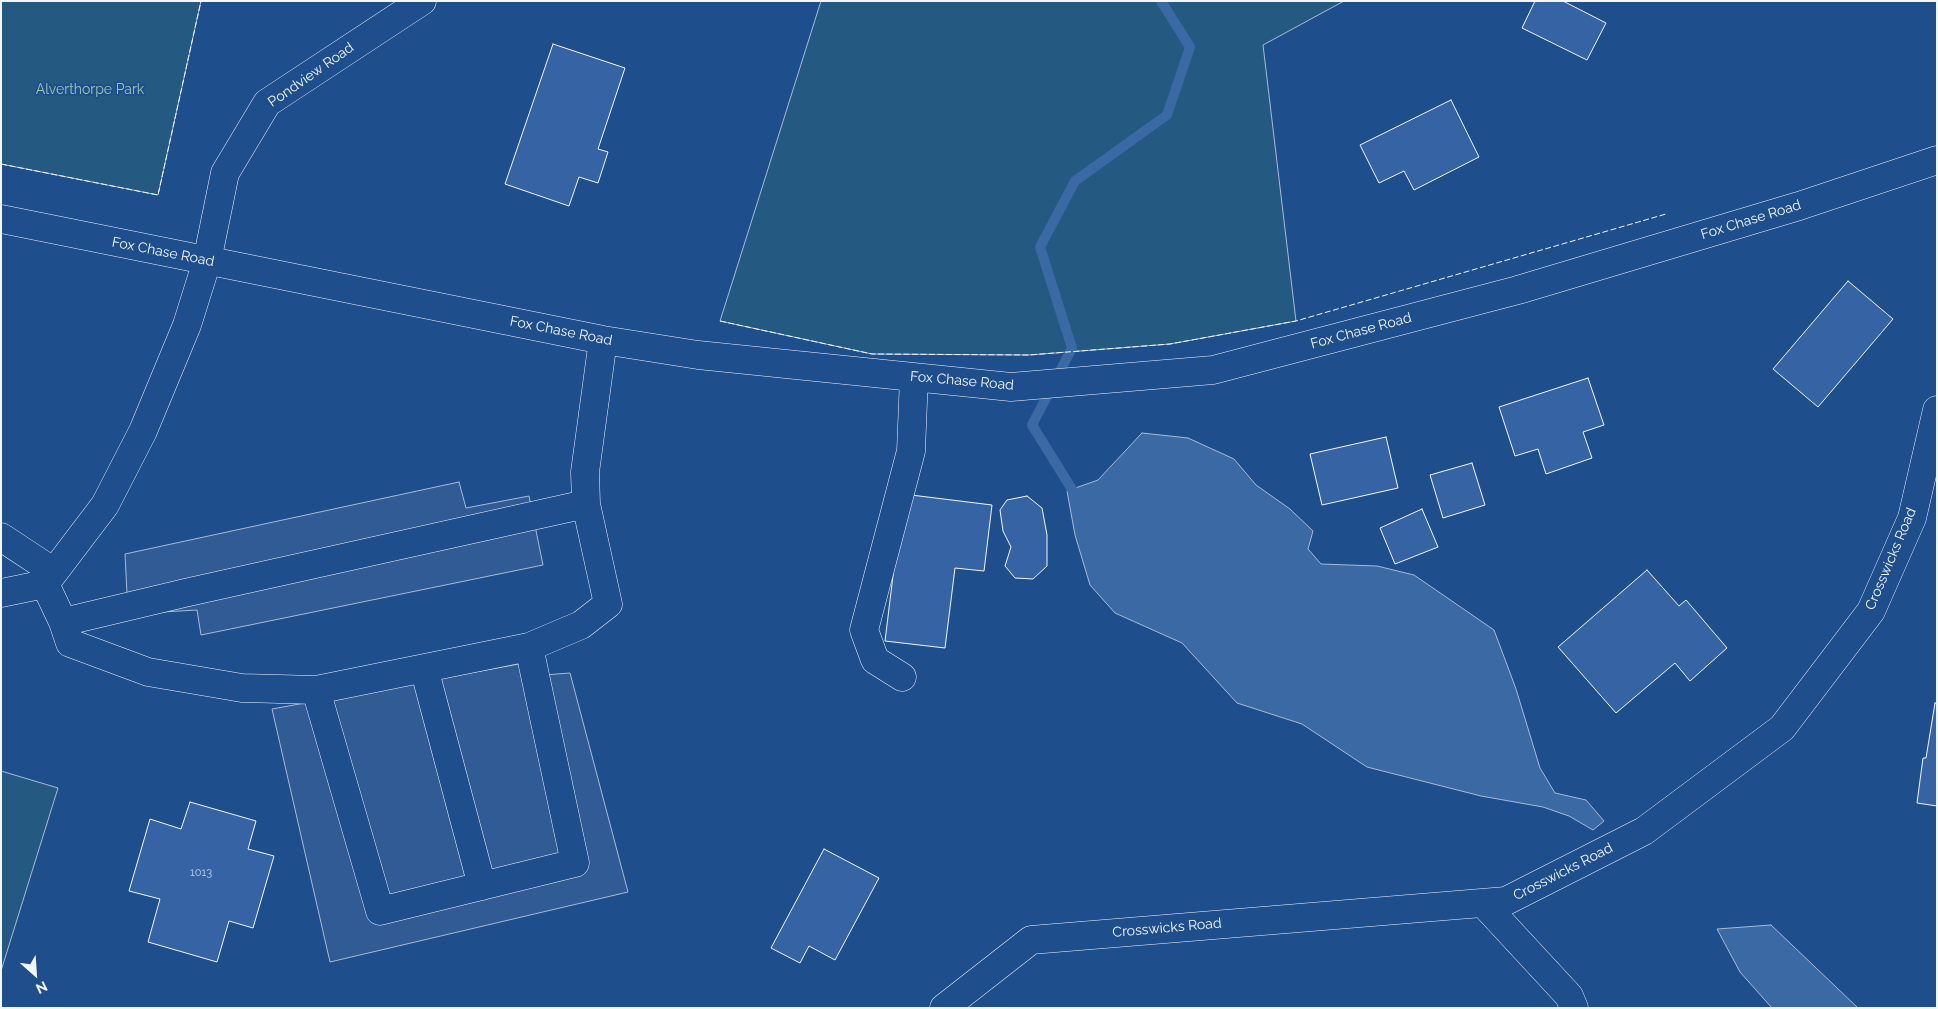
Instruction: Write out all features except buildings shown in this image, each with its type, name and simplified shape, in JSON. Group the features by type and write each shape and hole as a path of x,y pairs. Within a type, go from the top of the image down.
{"street":[{"name":"Pondview Road","path":"50,578 105,505 143,431 187,325 207,261 225,173 268,103 422,1"},
{"name":"Fox Chase Road","path":"1,219 603,340 698,355 1011,387 1213,370 1518,290 1799,206 1937,160"},
{"path":"1,537 50,578 70,643 148,672 242,688 316,690 529,647 581,625 608,604 586,504 585,472 603,340"},
{"path":"902,676 875,660 864,630 911,451 914,377"},
{"name":"Crosswicks Road","path":"944,1008 1031,940 1506,901 1644,830 1782,728 1870,611 1912,518 1937,410"},
{"path":"63,622 189,592 586,504"},
{"path":"1,593 50,578"},
{"path":"316,690 380,912 575,863 529,647"},
{"path":"424,668 482,886"},
{"path":"1483,903 1569,996 1574,1008"}],"green space":[{"name":"Alverthorpe Park","path":"1,1 201,1 158,195 1,164"},
{"path":"821,1 1344,1 1263,45 1296,321 1170,344 1029,355 872,354 720,321"},
{"path":"1,771 58,788 1,971"}],"shaded area":[{"path":"1142,433 1188,438 1234,459 1256,485 1290,509 1313,531 1308,549 1321,564 1377,566 1414,575 1494,630 1516,689 1540,768 1555,793 1586,800 1604,821 1593,830 1569,816 1543,807 1481,796 1367,767 1302,724 1237,703 1182,643 1115,613 1090,585 1075,535 1067,491 1098,480"},
{"path":"459,482 466,508 529,496 543,565 201,635 197,610 128,614 125,554"},
{"path":"541,660 544,675 570,673 628,892 330,962 272,709"},
{"path":"1771,925 1858,1008 1772,1008 1740,972 1717,929"}],"waterway":[{"path":"1078,499 1032,425 1072,348 1040,247 1075,181 1167,115 1190,47 1161,1"}],"fence":[{"path":"1,164 158,195 201,1"},
{"path":"720,321 872,354 1029,355 1170,344 1296,321 1666,214"}]}
